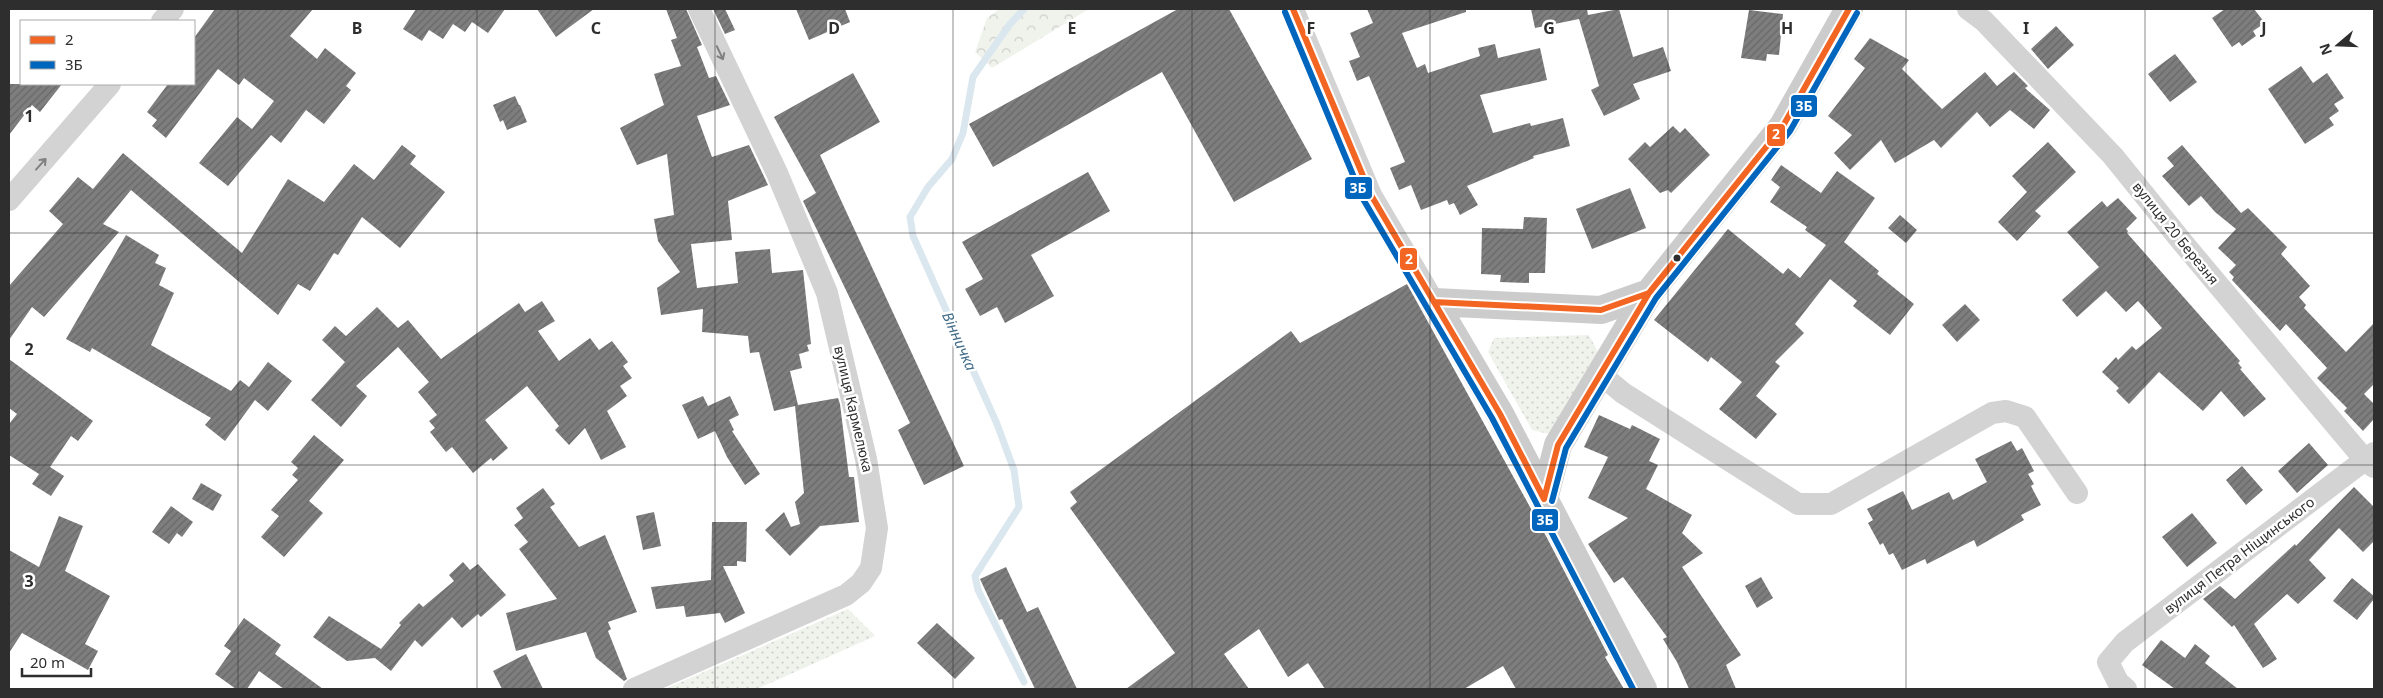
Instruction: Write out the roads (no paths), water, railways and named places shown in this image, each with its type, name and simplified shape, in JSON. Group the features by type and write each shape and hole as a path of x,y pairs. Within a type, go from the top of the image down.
{"street":[{"path":"163,20 173,9"},
{"name":"вулиця Кармелюка","path":"634,689 846,595 861,583 871,568 877,528 866,459 827,293 777,173 699,9"},
{"path":"1293,9 1371,195 1500,414 1643,689"},
{"path":"1544,499 1558,445 1649,292 1783,126 1849,9"},
{"name":"вулиця 20 Березня","path":"1968,9 1984,21 2113,156 2183,243 2371,460"},
{"path":"9,200 109,85"},
{"path":"1434,302 1601,310 1649,292"},
{"path":"1600,374 1623,393 1798,504 1831,504 1992,413 2006,411 2025,417 2077,493"},
{"name":"вулиця Петра Ніщинського","path":"2126,689 2118,682 2108,662 2125,642 2371,460"}],"waterway":[{"name":"Вінничка","path":"1024,9 1010,24 973,77 963,133 952,159 928,187 910,217 913,236 997,424 1014,470 1019,507 975,576 978,590 1024,682"}]}
